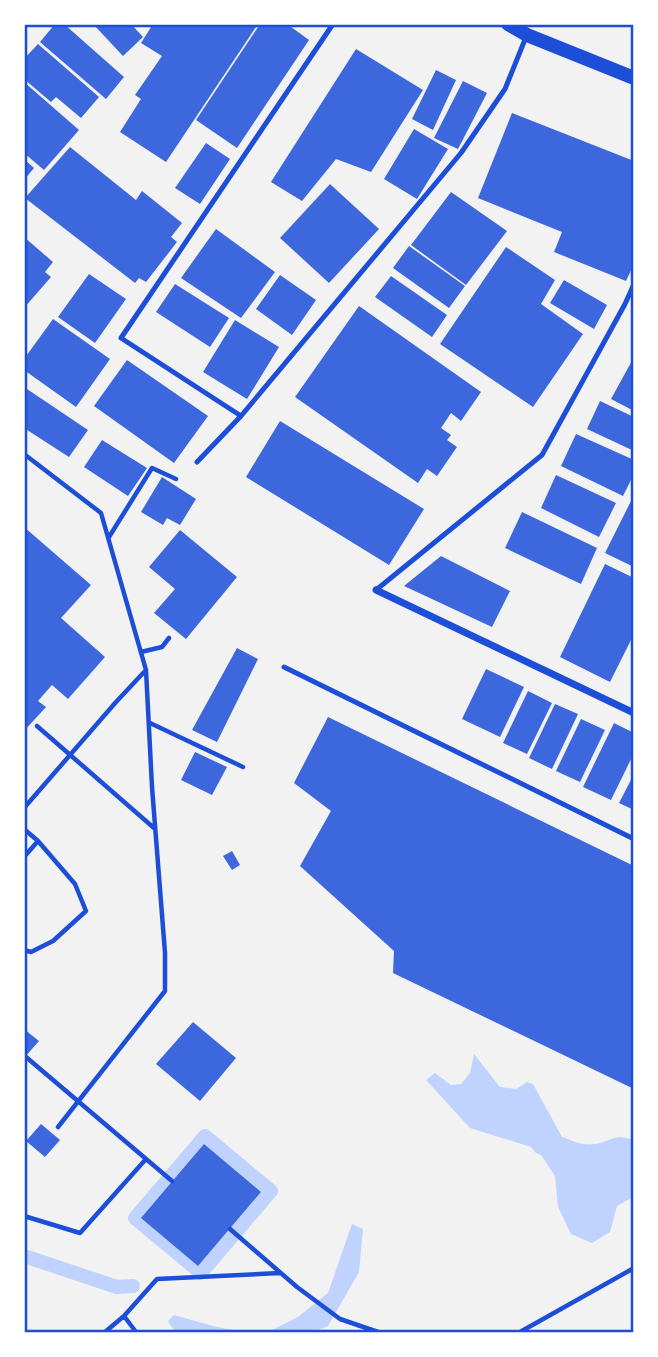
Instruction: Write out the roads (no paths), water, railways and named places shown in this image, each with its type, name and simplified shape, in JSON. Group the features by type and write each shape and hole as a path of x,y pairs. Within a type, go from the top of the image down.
{"main road":[{"path":"508,24 527,35 634,78"}],"street":[{"path":"376,590 634,713"}],"lane":[{"path":"241,416 121,338 333,24"},
{"path":"197,461 241,416 461,153 505,89 527,35"},
{"path":"376,590 541,455 634,284"},
{"path":"625,304 634,307"},
{"path":"284,667 634,839"}],"water":[{"path":"474,1054 500,1087 516,1089 527,1082 533,1084 562,1137 586,1144 618,1137 633,1140 633,1197 617,1206 610,1232 592,1243 571,1234 558,1207 555,1176 541,1155 531,1147 470,1128 426,1080 435,1073 451,1085 461,1084 470,1073"},
{"path":"352,1224 363,1229 359,1272 328,1326 314,1332 268,1332 298,1317 328,1293"},
{"path":"174,1315 245,1332 175,1332 168,1321"}],"waterway":[{"path":"205,1136 271,1191 201,1273 135,1218 205,1136"},
{"path":"24,1256 117,1287 133,1286"}]}
